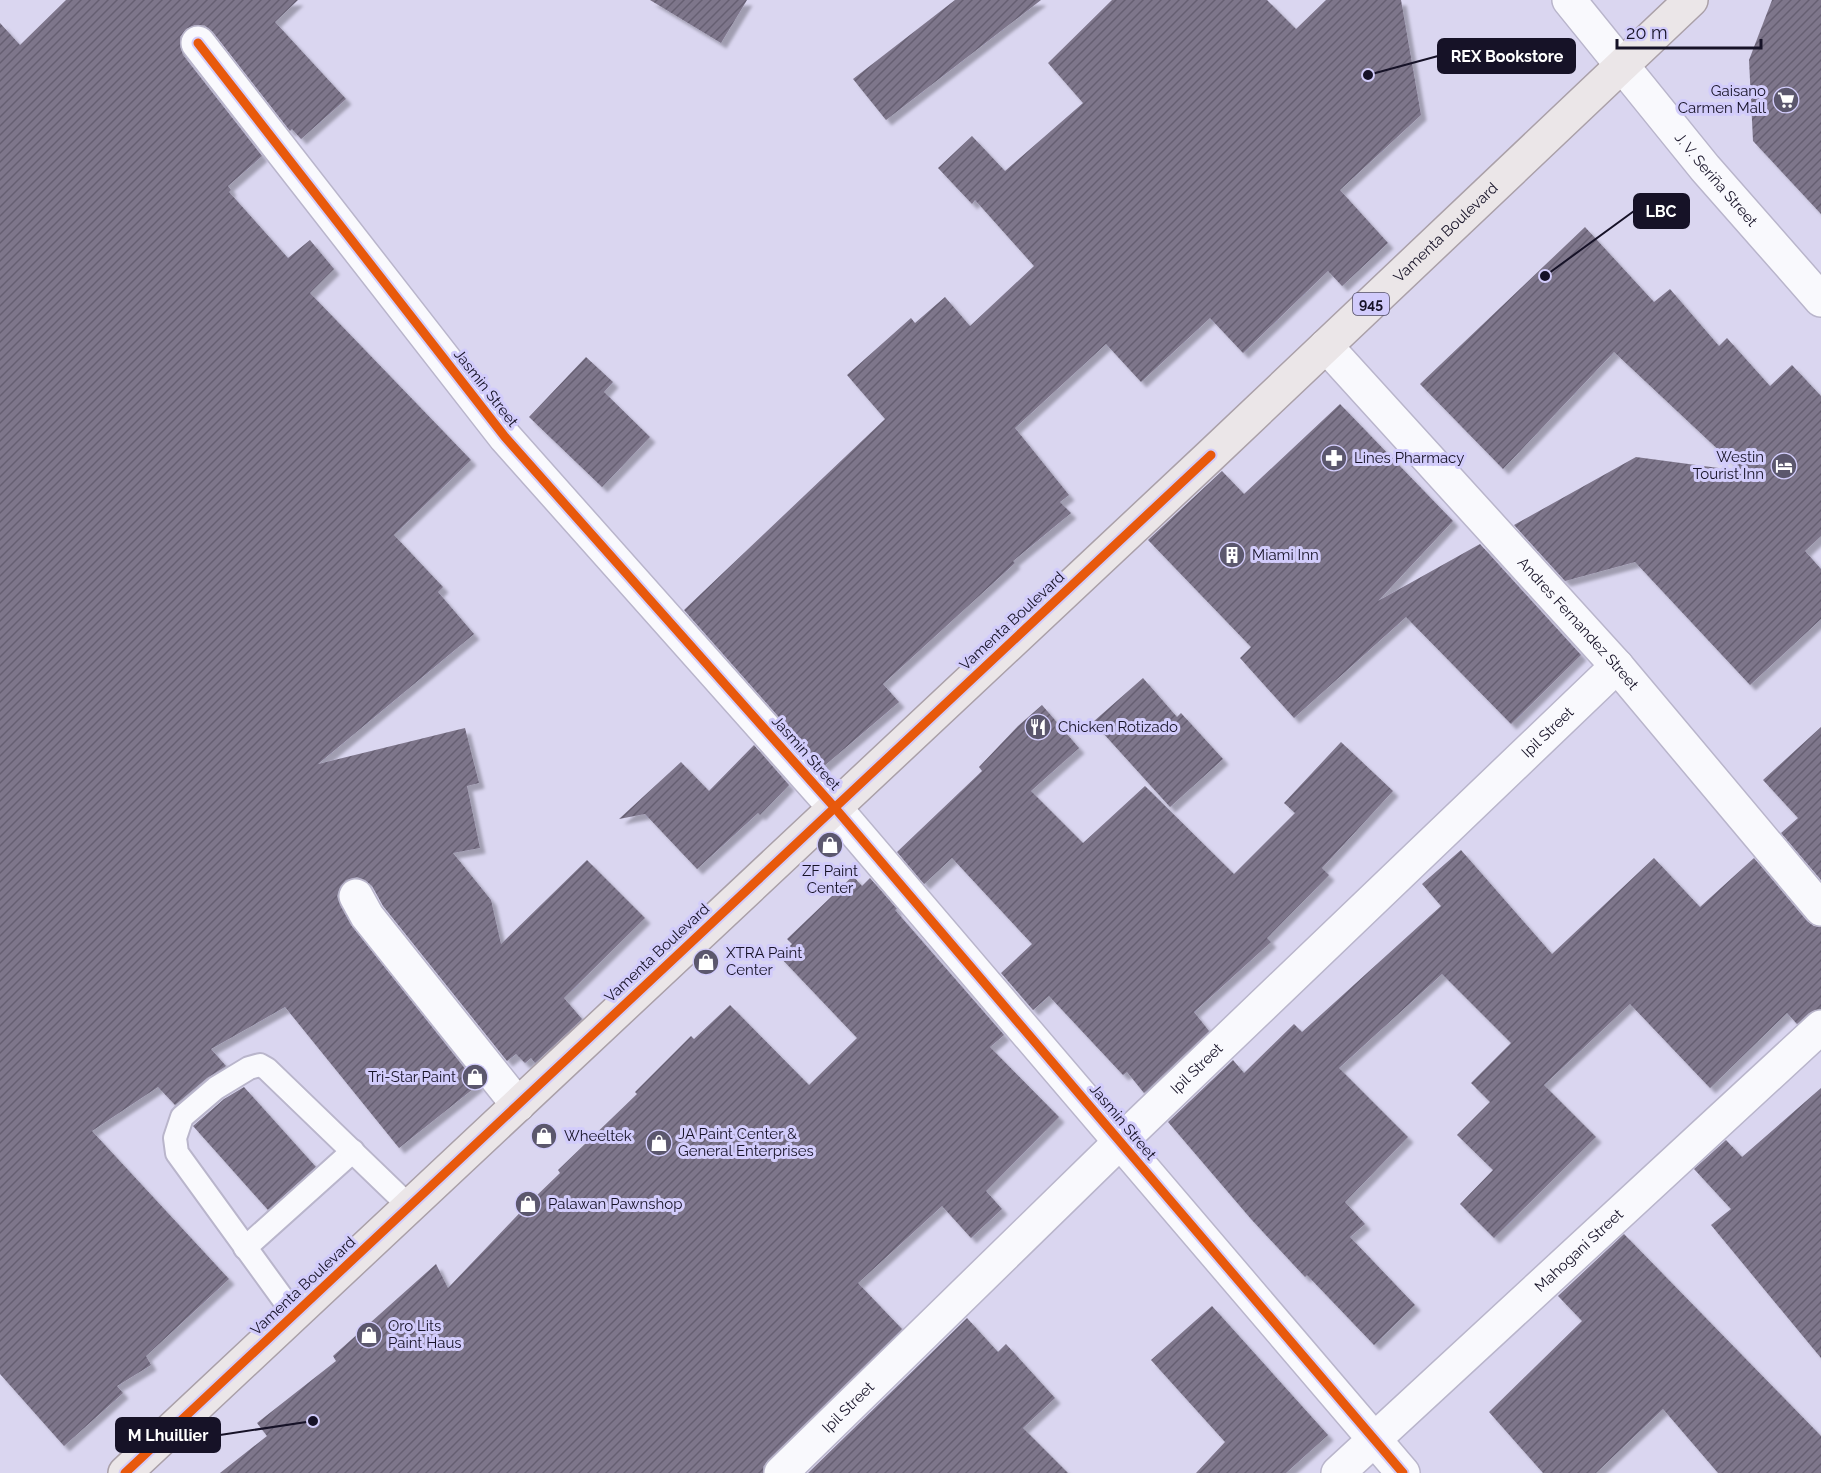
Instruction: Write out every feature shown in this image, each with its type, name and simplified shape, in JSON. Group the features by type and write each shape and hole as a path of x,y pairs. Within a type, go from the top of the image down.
{"main road":[{"name":"Vamenta Boulevard","path":"124,1473 835,808 1691,0"}],"street":[{"name":"J. V. Seriña Street","path":"1569,0 1705,168 1821,300"},
{"name":"Jasmin Street","path":"198,44 505,437 835,808 1403,1473"},
{"name":"Andres Fernandez Street","path":"1326,346 1617,666 1821,909"},
{"name":"Ipil Street","path":"781,1473 1120,1142 1617,666"},
{"path":"356,896 367,916 518,1105"},
{"name":"Mahogani Street","path":"1338,1473 1821,1027"}],"lane":[{"path":"294,1314 177,1153 175,1138 182,1117 216,1088 249,1068 260,1065 267,1069 410,1206"},
{"path":"245,1248 353,1151"}],"building":[{"path":"66,0 298,0 275,22 346,99 301,139 292,129 290,131 212,31 204,25 195,25 186,29 180,37 183,55 262,156 228,186 231,190 229,192 288,258 310,240 334,269 310,293 471,460 394,535 443,587 438,592 474,634 318,764 465,728 479,783 467,786 480,848 453,853 491,900 501,944 587,860 645,918 564,998 582,1019 535,1063 531,1058 525,1063 516,1054 507,1061 383,906 372,886 357,877 346,880 337,896 351,925 478,1085 399,1148 285,1007 211,1049 226,1066 207,1078 175,1105 158,1087 92,1131 229,1279 146,1356 151,1365 117,1386 123,1393 64,1446 0,1374 0,23 20,45"},
{"path":"650,0 747,0 721,43"},
{"path":"955,0 1041,0 886,120 853,79"},
{"path":"1112,0 1267,0 1296,29 1326,0 1401,0 1421,115 1340,190 1388,243 1342,286 1328,271 1243,353 1210,318 1141,382 1106,344 1015,428 1069,495 1060,502 1071,513 1013,561 1015,563 883,684 899,702 823,767 684,610 885,419 847,375 911,318 915,323 945,297 970,326 1034,266 975,200 972,204 938,168 972,136 1005,171 1083,103 1048,63"},
{"name":"Gaisano Carmen Mall","path":"1772,0 1821,0 1821,214 1753,141 1749,60"},
{"path":"1585,227 1654,302 1670,289 1719,346 1727,338 1770,386 1792,365 1821,396 1821,536 1805,551 1821,569 1821,619 1750,685 1635,562 1565,581 1514,525 1636,457 1741,471 1614,352 1503,469 1420,384"},
{"path":"586,357 613,382 604,392 650,437 602,487 529,417"},
{"path":"1340,404 1453,521 1378,601 1480,544 1581,655 1511,724 1406,617 1294,718 1240,658 1251,647 1148,540 1222,471 1244,494"},
{"path":"1143,678 1177,717 1181,713 1223,759 1170,807 1093,722"},
{"path":"1042,705 1079,748 1031,791 1083,843 1145,786 1234,874 1295,813 1284,803 1341,742 1393,791 1322,868 1329,875 1267,938 1271,942 1194,1012 1209,1031 1144,1093 1127,1072 1123,1075 1049,996 1033,1010 1001,973 1032,944 952,858 924,884 897,852 982,771 979,767 1018,726"},
{"path":"1821,727 1821,880 1781,833 1798,818 1763,780"},
{"path":"754,745 789,785 760,815 758,813 697,869 645,814 619,819 681,762 709,791"},
{"path":"1461,850 1552,954 1654,858 1700,907 1754,858 1807,921 1814,926 1821,927 1821,1009 1809,1013 1797,1024 1787,1013 1710,1088 1630,1004 1544,1085 1596,1137 1494,1238 1460,1204 1493,1170 1457,1135 1490,1102 1471,1083 1511,1043 1442,974 1339,1068 1408,1137 1345,1202 1365,1224 1350,1237 1415,1305 1374,1345 1307,1275 1305,1277 1251,1219 1168,1122 1233,1060 1244,1073 1294,1024 1302,1032 1441,906 1422,884"},
{"path":"853,876 862,886 870,878 897,909 895,910 1004,1035 990,1047 1059,1117 986,1191 1002,1209 971,1238 942,1206 858,1283 902,1329 768,1460 763,1467 763,1473 220,1473 267,1436 257,1423 336,1361 333,1356 436,1264 448,1288 560,1173 558,1170 637,1094 635,1092 691,1036 694,1039 730,1005 809,1085 857,1038 779,956 792,944 787,939"},
{"path":"244,1087 316,1167 268,1210 193,1126 224,1099"},
{"path":"1821,1088 1821,1358 1711,1225 1731,1209 1694,1169 1726,1140 1742,1157"},
{"path":"1624,1234 1821,1436 1821,1473 1718,1473 1663,1409 1596,1473 1543,1473 1489,1412 1582,1321 1558,1296"},
{"path":"1212,1306 1328,1435 1286,1473 1196,1473 1225,1442 1151,1360"},
{"path":"967,1318 998,1352 1006,1344 1055,1398 1023,1428 1068,1473 808,1473"}],"cycle path":[{"path":"198,43 505,437 835,808 1403,1473"},
{"path":"125,1473 1211,455"}],"place":[{"name":"REX Bookstore","path":"1368,75"},
{"name":"Gaisano Carmen Mall","path":"1786,100"},
{"name":"LBC","path":"1545,276"},
{"name":"Lines Pharmacy","path":"1334,458"},
{"name":"Westin Tourist Inn","path":"1784,466"},
{"name":"Miami Inn","path":"1232,555"},
{"name":"Chicken Rotizado","path":"1038,727"},
{"name":"ZF Paint Center","path":"830,845"},
{"name":"XTRA Paint Center","path":"706,962"},
{"name":"Tri-Star Paint","path":"475,1077"},
{"name":"Wheeltek","path":"544,1136"},
{"name":"JA Paint Center & General Enterprises","path":"659,1143"},
{"name":"Palawan Pawnshop","path":"528,1204"},
{"name":"Oro Lits Paint Haus","path":"369,1335"},
{"name":"M Lhuillier","path":"313,1421"}]}
